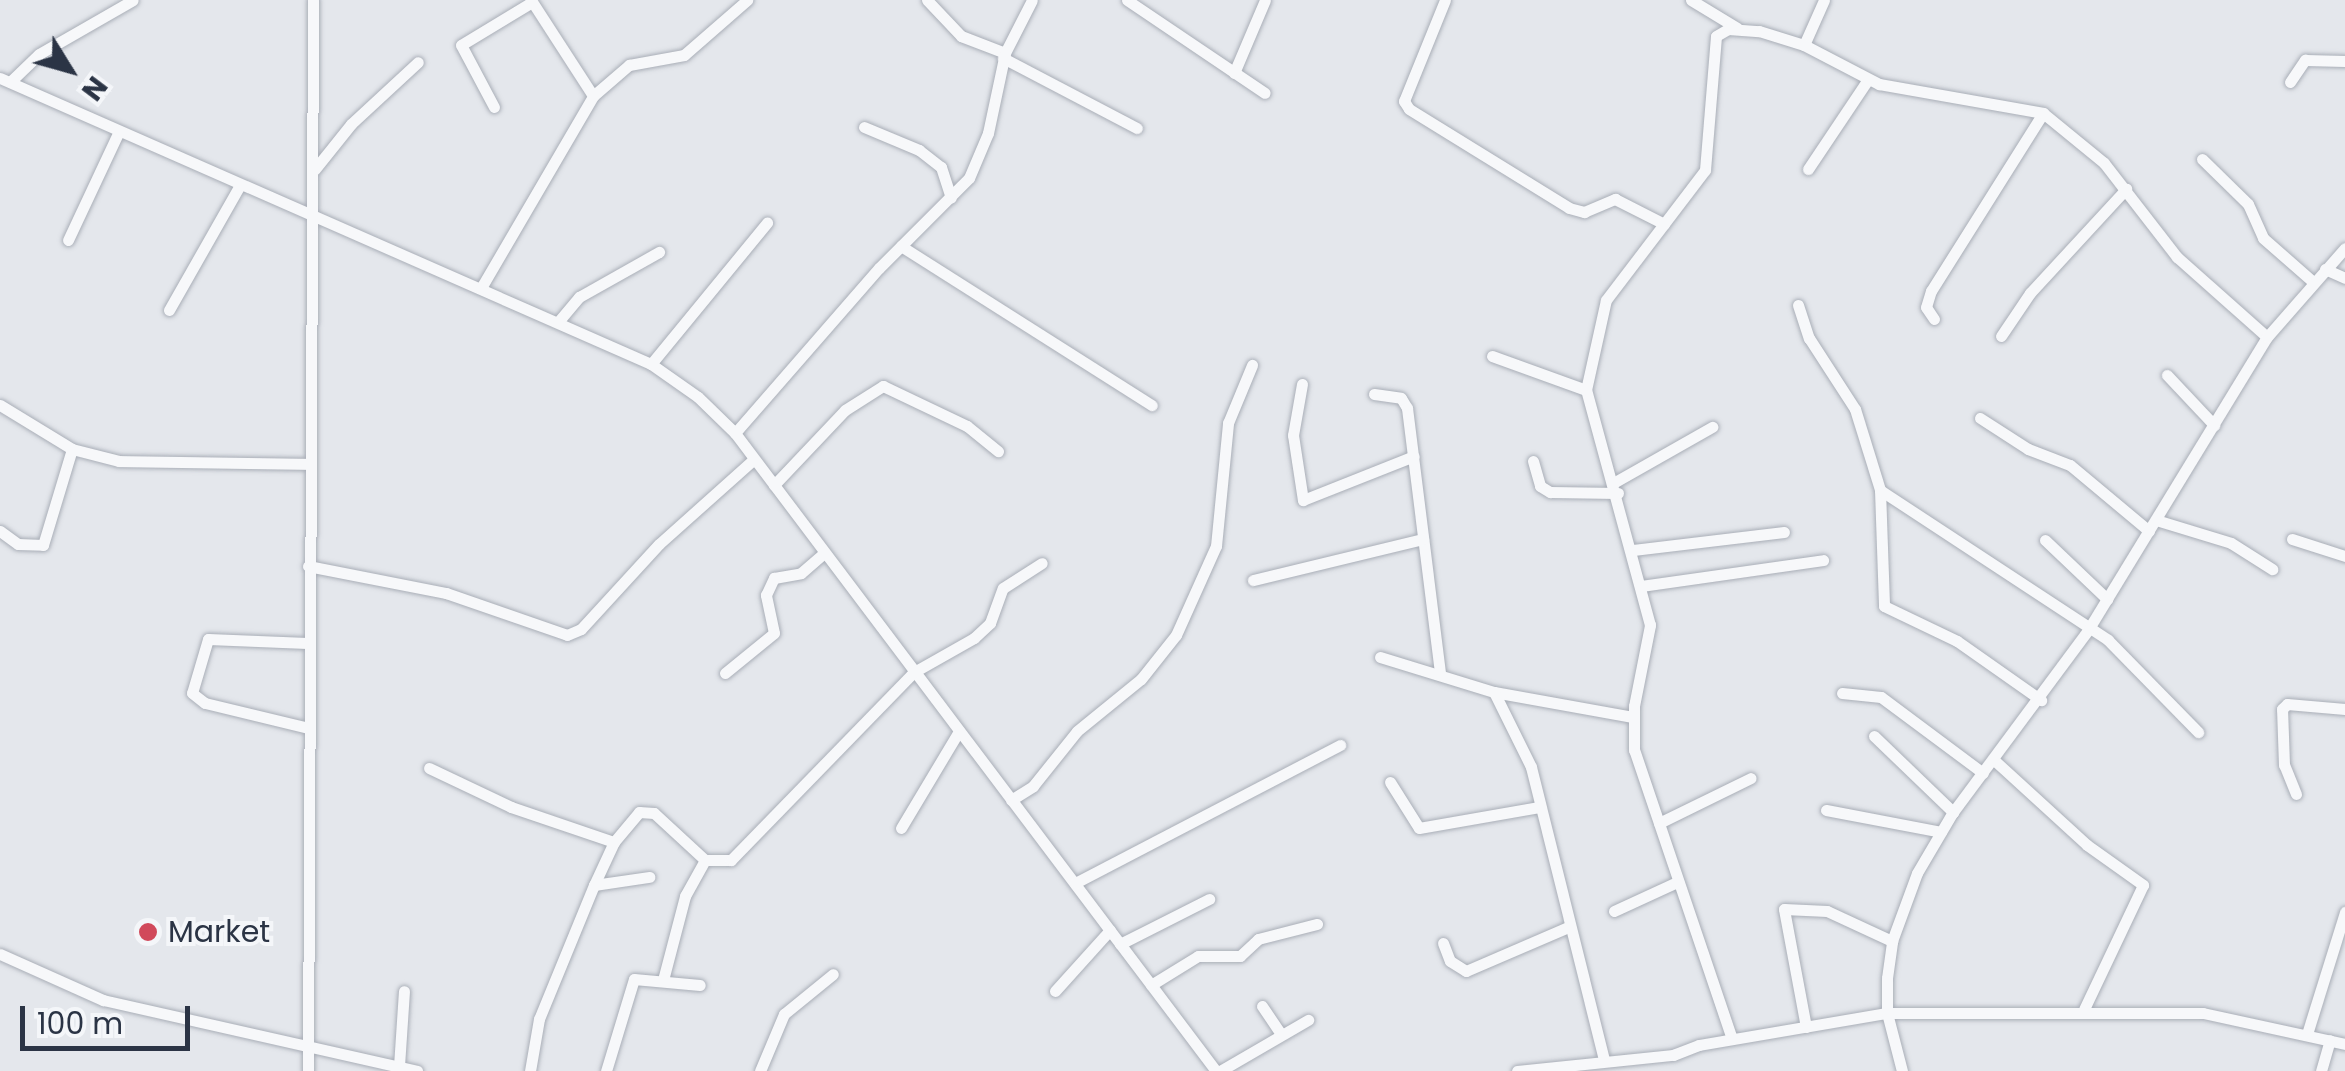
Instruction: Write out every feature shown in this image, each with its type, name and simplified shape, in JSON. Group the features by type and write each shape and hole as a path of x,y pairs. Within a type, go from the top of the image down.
{"street":[{"path":"133,0 39,54 5,80 651,364 734,433 1218,1071 1308,1020"},
{"path":"308,1071 313,0"},
{"path":"481,288 592,96 629,65 684,56 747,0"},
{"path":"927,0 961,36 1004,55 1137,128"},
{"path":"734,433 976,165 988,133 1004,55 1032,0"},
{"path":"1127,0 1265,93"},
{"path":"1234,73 1265,0"},
{"path":"1445,0 1404,101 1409,109 1569,208 1584,212 1615,199 1664,224"},
{"path":"1691,0 1737,28 1804,45 1867,80 2043,113 2126,189 2187,268 2267,337"},
{"path":"1804,45 1824,0"},
{"path":"494,107 461,45 531,1 592,96"},
{"path":"1732,1039 1675,884 1634,750 1633,717 1650,634 1616,488 1586,390 1606,300 1705,170 1712,47 1721,32 1737,28"},
{"path":"2290,82 2305,60 2345,61"},
{"path":"315,170 351,124 418,62"},
{"path":"1808,169 1867,80"},
{"path":"1934,319 1926,307 1931,290 2043,113"},
{"path":"864,127 920,150 940,168 951,197"},
{"path":"68,240 118,131"},
{"path":"2202,159 2248,204 2262,238 2312,282"},
{"path":"169,310 240,185"},
{"path":"2001,336 2030,293 2126,189"},
{"path":"651,364 767,223"},
{"path":"901,246 1152,404"},
{"path":"1902,1071 1887,1013 1892,941 1917,873 1953,812 2041,700 2088,630 2267,337 2345,248"},
{"path":"558,322 580,297 659,252"},
{"path":"2325,268 2345,278"},
{"path":"1798,304 1809,338 1855,409 1880,490 1884,606 1957,641 2041,700"},
{"path":"1492,356 1586,390"},
{"path":"1012,800 1033,786 1077,731 1141,679 1176,635 1216,546 1228,423 1252,365"},
{"path":"2167,375 2214,424"},
{"path":"1302,384 1292,435 1303,500 1414,456"},
{"path":"774,485 846,410 883,386 966,426 998,452"},
{"path":"1374,394 1406,402 1440,672"},
{"path":"0,405 72,449 119,461 310,464"},
{"path":"1980,418 2028,449 2070,465 2152,525 2231,544 2272,570"},
{"path":"1532,461 1540,486 1550,492 1616,488 1712,427"},
{"path":"0,531 18,544 42,545 72,449"},
{"path":"308,566 446,593 567,635 582,629 659,544 754,460"},
{"path":"1880,490 2000,562 2088,630 2108,640 2198,732"},
{"path":"1632,550 1784,532"},
{"path":"2292,539 2345,556"},
{"path":"1253,580 1423,540"},
{"path":"2045,540 2107,600"},
{"path":"725,673 774,633 766,595 774,578 801,573 824,553"},
{"path":"1641,586 1823,560"},
{"path":"530,1071 539,1019 614,842 632,816 647,810 705,860 724,864 737,856 816,766 914,672 974,638 990,623 1004,588 1042,563"},
{"path":"308,643 208,639 192,693 205,703 308,728"},
{"path":"1380,656 1494,692 1633,717"},
{"path":"1494,692 1525,751 1604,1058"},
{"path":"1842,693 1880,698 1982,773"},
{"path":"2296,794 2284,765 2282,709 2287,704 2345,710"},
{"path":"901,828 959,732"},
{"path":"1874,736 1953,812"},
{"path":"1075,883 1340,745"},
{"path":"1994,760 2087,845 2143,885 2084,1009"},
{"path":"429,768 512,807 614,842"},
{"path":"1659,824 1751,778"},
{"path":"1390,782 1419,828 1539,806"},
{"path":"1826,810 1941,832"},
{"path":"663,980 685,896 705,860"},
{"path":"594,886 649,877"},
{"path":"1614,911 1675,884"},
{"path":"1120,944 1209,898"},
{"path":"1806,1027 1784,909 1827,911 1892,941"},
{"path":"2307,1034 2345,912"},
{"path":"1151,985 1198,956 1240,956 1258,939 1316,924"},
{"path":"1442,943 1450,960 1466,972 1568,927"},
{"path":"1055,991 1110,930"},
{"path":"2,961 103,1000 308,1042 417,1071"},
{"path":"760,1071 784,1014 833,974"},
{"path":"606,1071 630,984 663,980 700,985"},
{"path":"399,1066 404,990"},
{"path":"1262,1006 1280,1033"},
{"path":"1517,1071 1604,1058 1673,1056 1732,1039 1887,1013 2084,1009 2202,1013 2345,1044"},
{"path":"2321,1071 2330,1040"}],"place":[{"name":"Market","path":"148,932"}]}
